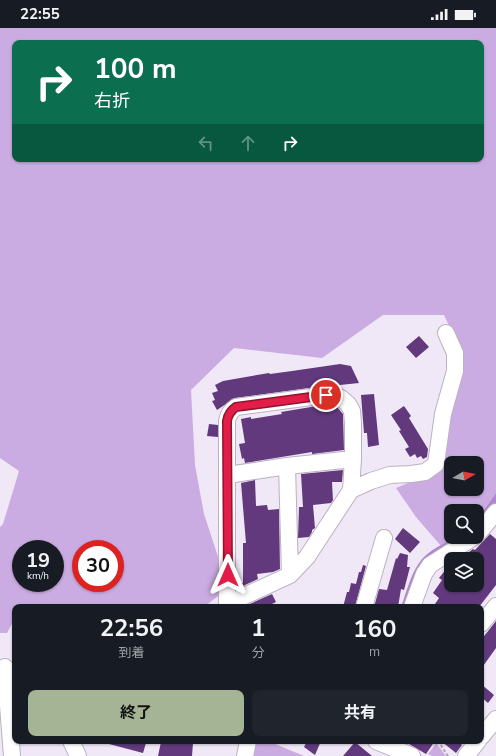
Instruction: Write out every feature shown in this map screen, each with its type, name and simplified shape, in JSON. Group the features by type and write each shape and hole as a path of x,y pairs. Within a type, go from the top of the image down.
{"street":[{"path":"351,490 371,481 390,475 425,472 436,464 443,414 455,370 455,353 446,333"},
{"path":"223,604 228,475 228,415 236,407 319,396 334,395 341,398 348,404 352,411 354,423 351,490 307,557 290,575 225,604"},
{"path":"228,475 287,466 353,459"},
{"path":"287,466 290,575"},
{"path":"484,527 496,512"},
{"path":"365,604 384,538"},
{"path":"413,604 424,574 430,565 463,544"},
{"path":"484,620 496,606"},
{"path":"7,667 12,756"},
{"path":"484,733 496,719"},
{"path":"72,744 78,756"},
{"path":"245,756 247,744"},
{"path":"383,744 412,756"},
{"path":"466,756 476,744"}],"path":[{"path":"440,744 448,756"}],"shaded area":[{"path":"0,28 496,28 496,493 484,510 484,504 444,504 445,544 441,546 416,517 396,488 440,470 463,355 444,315 383,315 322,358 234,348 191,390 195,465 204,514 224,575 218,596 208,604 12,604 12,624 7,633 0,633 0,527 3,524 19,471 0,458"},
{"path":"496,493 496,503 484,519 484,510"},
{"path":"444,544 455,544 427,561 408,604 402,604 418,564 434,549"},
{"path":"254,744 275,744 304,756 251,756"},
{"path":"437,744 446,756 432,756 428,754"}],"building":[{"path":"419,336 429,347 416,358 406,347"},
{"path":"340,364 351,366 359,383 330,386 330,383 309,388 235,398 217,410 212,401 215,400 212,393 218,391 215,385 223,381 269,373"},
{"path":"374,394 379,445 368,447 367,433 364,433 361,395"},
{"path":"329,404 333,405 334,408 337,407 343,414 344,450 312,454 312,452 245,463 244,458 242,459 239,444 245,443 241,419 251,417 251,419 282,414 281,412"},
{"path":"404,406 411,416 409,418 428,449 427,457 423,459 421,456 417,458 415,454 410,457 405,449 409,447 399,431 401,430 391,415"},
{"path":"209,424 218,425 218,437 207,436"},
{"path":"343,470 342,482 332,482 333,500 331,503 313,505 315,528 312,530 309,537 298,538 299,507 303,507 301,474"},
{"path":"255,480 256,506 267,505 268,510 279,509 280,569 273,572 257,574 258,579 236,589 236,583 243,583 243,543 246,543 241,483"},
{"path":"403,528 420,542 410,553 395,539"},
{"path":"490,534 496,539 496,585 481,604 435,604 439,598 433,593 442,580 439,578 444,572 444,592 484,592 484,552 469,552 473,549 475,550 481,544 484,544 484,540"},
{"path":"400,553 408,555 407,567 410,567 404,590 401,589 398,604 375,604 379,589 387,590 396,558 397,559"},
{"path":"363,565 366,566 356,604 344,604 351,583 356,584 359,572 361,572"},
{"path":"272,594 276,602 272,604 250,604"},
{"path":"496,621 496,648 484,665 484,636"},
{"path":"484,687 494,695 488,703 484,700"},
{"path":"109,744 146,744 143,753"},
{"path":"161,744 193,744 192,756 158,756"},
{"path":"306,744 320,744 315,755 304,747"},
{"path":"353,744 357,744 372,756 343,756"},
{"path":"409,744 433,744 426,754"},
{"path":"445,744 461,744 462,745 456,753"}],"route":[{"path":"228,575 228,415 236,407 326,395"}]}
